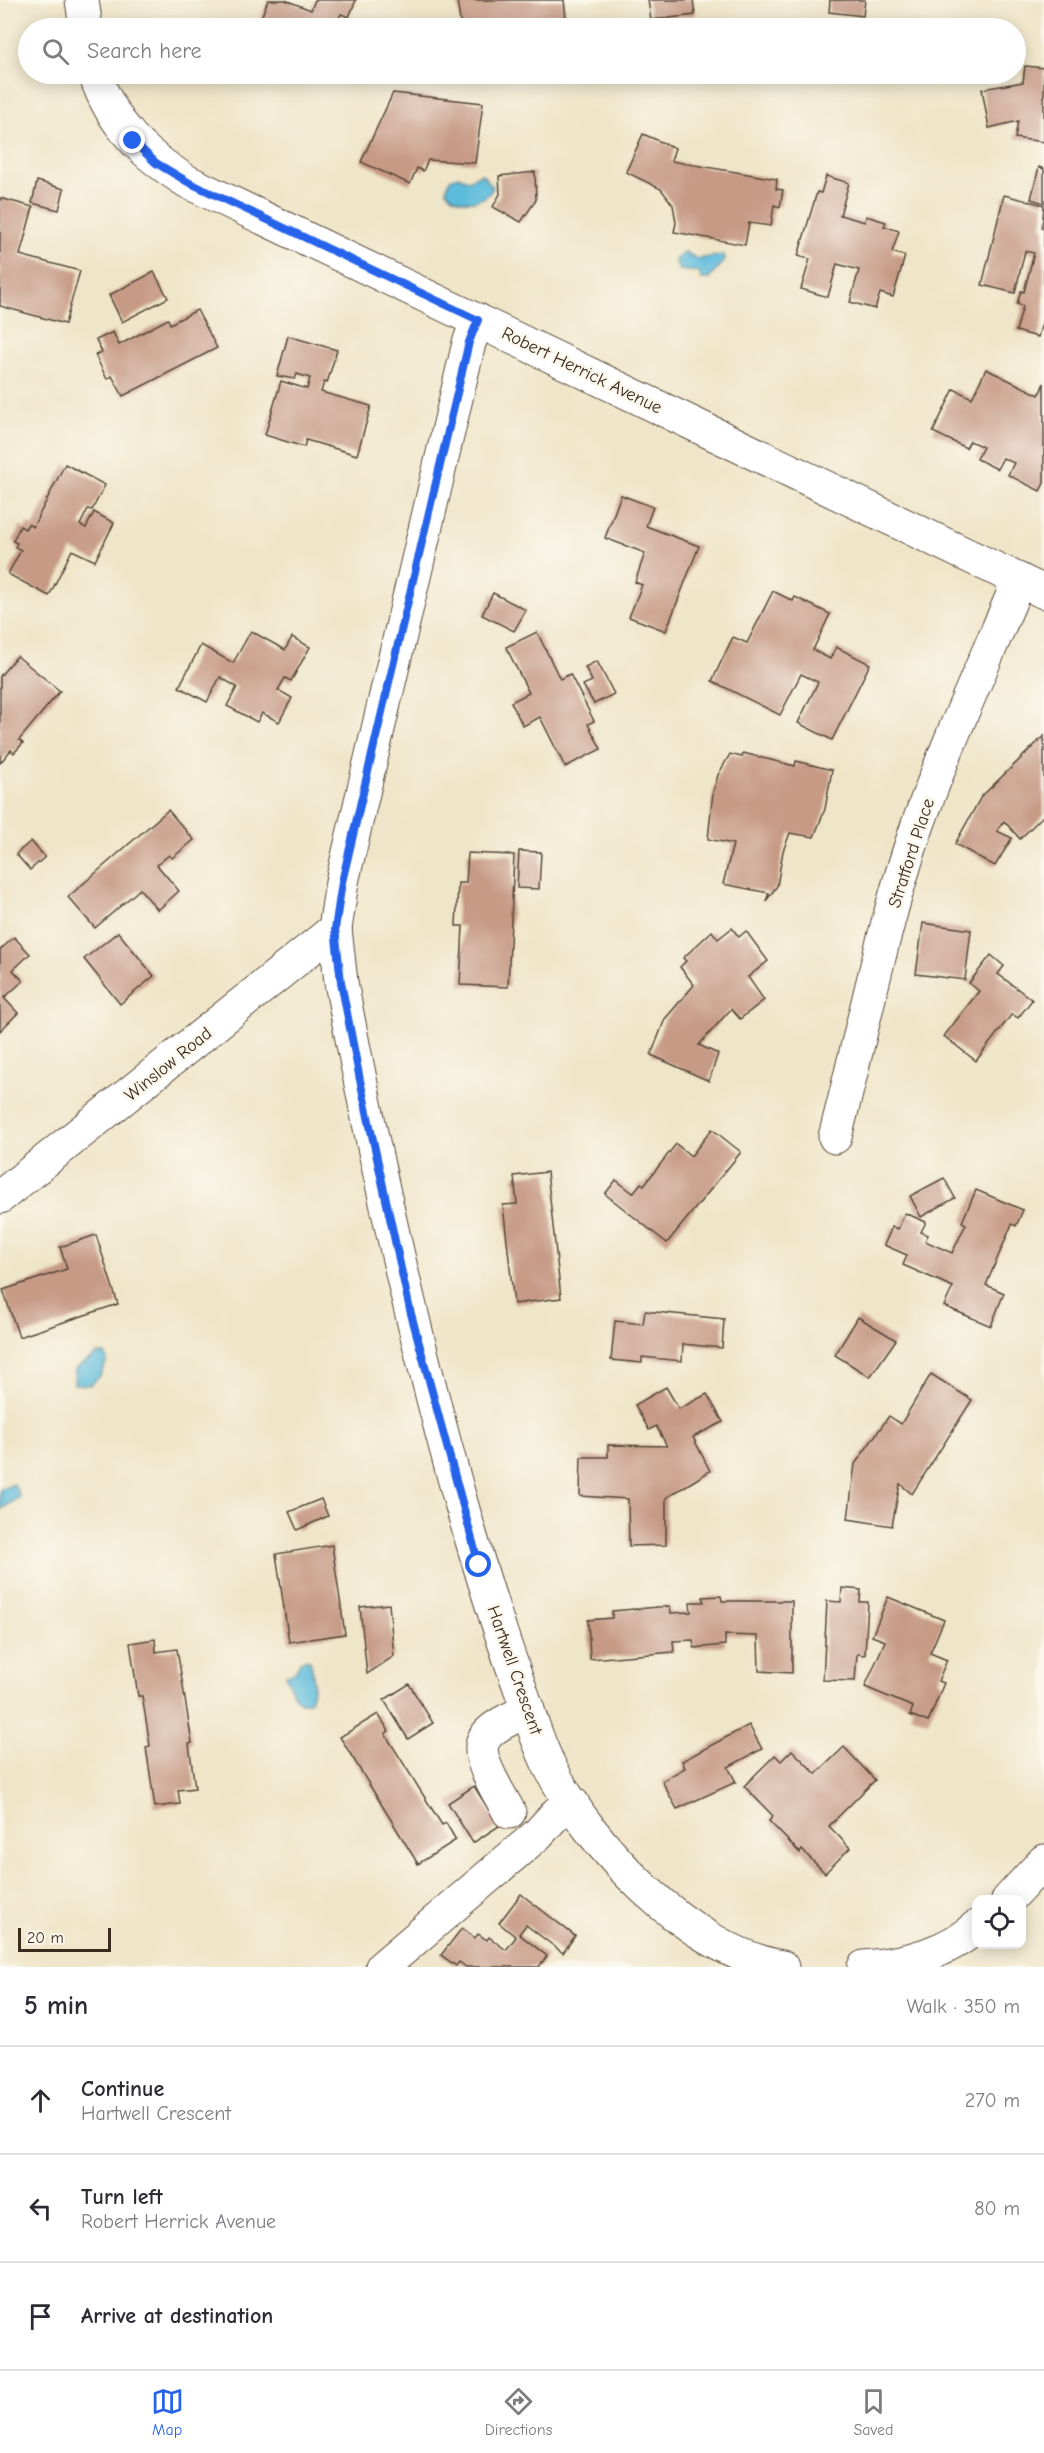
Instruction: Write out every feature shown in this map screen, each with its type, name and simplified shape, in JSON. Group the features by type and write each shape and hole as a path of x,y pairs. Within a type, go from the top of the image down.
{"street":[{"path":"82,0 85,18"},
{"name":"Robert Herrick Avenue","path":"99,84 108,105 133,141 156,163 188,182 1032,586"},
{"name":"Hartwell Crescent","path":"478,320 469,342 345,870 335,929 341,982 410,1310 472,1542 548,1764 573,1804 630,1875 662,1906 727,1950 764,1964 782,1967"},
{"name":"Stratford Place","path":"835,1137 915,834 942,762 1032,586"},
{"name":"Winslow Road","path":"0,1197 335,929"},
{"path":"510,1812 484,1764 482,1749 484,1739 493,1730 528,1710"},
{"path":"382,1967 537,1834 557,1813 573,1804"},
{"path":"1012,1895 1044,1861"},
{"path":"864,1967 935,1960 972,1930"}],"water":[{"path":"482,174 493,187 489,193 478,200 463,201 446,190 450,179 458,176 468,180"},
{"path":"685,252 697,259 723,255 725,260 709,279 701,279 699,272 679,270 675,260"},
{"path":"97,1354 105,1354 107,1361 100,1376 90,1385 74,1384 75,1369"},
{"path":"14,1484 20,1497 0,1510 0,1489"},
{"path":"305,1659 310,1661 313,1687 309,1702 300,1702 293,1694 286,1675 294,1672 300,1661"}],"building":[{"path":"268,0 285,0 311,10 315,0 356,0 349,17 341,14 339,18 261,18"},
{"path":"457,0 564,0 566,18 460,18"},
{"path":"648,0 693,0 695,15 651,18"},
{"path":"830,0 865,0 863,16 829,12"},
{"path":"1026,66 1044,68 1044,142 1015,138 1018,121 989,128 982,89 1026,84"},
{"path":"393,93 483,103 475,163 428,160 423,171 417,168 410,184 361,162"},
{"path":"643,134 675,148 671,161 777,179 776,189 783,190 780,207 774,205 771,226 749,223 745,245 674,232 676,223 673,205 661,189 626,172"},
{"path":"1039,167 1044,169 1044,203 1031,199"},
{"path":"535,172 536,200 521,222 493,207 500,194 499,176"},
{"path":"826,176 849,183 840,215 865,222 866,216 886,222 884,226 899,231 892,252 905,256 893,297 880,293 875,309 850,302 859,270 837,264 828,297 801,289 810,259 798,256 817,192 821,193"},
{"path":"37,181 64,189 59,210 32,203"},
{"path":"1004,195 1044,205 1042,228 1044,229 1044,316 1038,337 1016,331 1023,306 1017,304 1021,291 1024,292 1034,253 1025,251 1015,293 982,285"},
{"path":"0,198 33,207 20,255 80,271 65,324 0,306"},
{"path":"154,272 168,298 122,322 109,295"},
{"path":"197,310 217,348 123,396 112,376 107,379 95,355 102,352 96,340 113,332 119,345 168,319 170,324"},
{"path":"288,336 337,350 327,383 324,382 321,392 371,406 357,455 306,440 304,447 265,435 281,381 307,389 310,378 297,374 295,379 277,376"},
{"path":"986,369 1039,395 1044,383 1044,483 1040,491 1008,475 1014,463 1003,458 997,469 977,459 983,447 970,441 966,448 933,432 954,389 972,398"},
{"path":"65,464 105,485 92,510 88,509 80,525 86,528 94,512 114,523 95,561 72,550 49,596 8,574 21,550 15,547 17,543 13,541 20,526 25,529 28,524 33,527"},
{"path":"621,495 653,507 646,526 699,546 666,631 629,617 642,585 635,582 645,553 605,538"},
{"path":"773,591 793,601 795,597 830,614 813,650 830,659 836,647 870,664 832,740 798,723 818,682 801,674 780,715 712,681 733,637 747,643"},
{"path":"493,593 526,610 514,631 482,615"},
{"path":"251,631 285,650 292,637 310,647 291,681 285,678 278,690 292,698 279,722 262,713 257,722 227,706 237,687 220,677 207,702 179,687 201,645 233,663"},
{"path":"537,632 560,679 570,674 594,721 588,724 601,749 565,767 540,717 523,726 511,702 529,693 506,647"},
{"path":"17,656 60,691 19,740 23,743 14,753 11,750 0,763 0,676"},
{"path":"597,661 614,694 594,704 583,685 592,681 585,667"},
{"path":"1044,736 1044,815 1020,839 1004,821 997,831 1012,838 995,866 955,844 981,797"},
{"path":"743,753 795,766 796,761 832,770 825,809 814,837 790,833 783,851 777,886 766,901 769,893 723,884 733,844 708,839 713,792 718,775 730,754 742,757"},
{"path":"168,810 194,840 172,858 169,855 157,865 179,891 158,910 140,889 95,928 68,897"},
{"path":"31,841 45,857 30,870 16,854"},
{"path":"519,851 541,852 539,889 517,888"},
{"path":"468,853 514,855 508,987 460,985 463,926 456,926 458,883 466,883"},
{"path":"923,923 971,930 965,980 916,974"},
{"path":"732,928 739,937 746,931 768,961 748,977 764,1000 740,1019 731,1009 699,1045 718,1054 709,1081 651,1055 665,1019 694,985 680,967 686,961 683,958 712,931 718,939"},
{"path":"118,932 154,976 120,1004 84,959"},
{"path":"14,937 30,954 13,970 23,981 4,998 18,1013 0,1031 0,950"},
{"path":"991,955 1004,966 998,974 1032,1000 1018,1018 1012,1014 976,1061 944,1036 979,991 969,983"},
{"path":"712,1129 741,1152 667,1243 605,1194 616,1180 633,1193 641,1183 644,1185 676,1144 691,1156"},
{"path":"547,1172 561,1298 514,1304 503,1205 517,1204 514,1176"},
{"path":"944,1178 955,1198 921,1217 910,1196"},
{"path":"976,1190 1023,1210 1016,1226 1012,1224 986,1285 1004,1293 991,1326 944,1306 953,1287 903,1265 907,1255 884,1245 892,1227 898,1229 905,1213 926,1222 921,1232 928,1235 925,1241 952,1253 966,1224 962,1222"},
{"path":"96,1235 118,1304 19,1337 3,1290 67,1269 60,1247"},
{"path":"645,1311 724,1319 722,1348 683,1344 682,1361 642,1357 642,1363 611,1360 615,1321 643,1324"},
{"path":"858,1317 896,1340 870,1377 835,1355"},
{"path":"931,1374 972,1400 912,1494 900,1484 892,1526 848,1519 855,1464 889,1416 901,1424"},
{"path":"666,1387 679,1409 707,1394 723,1422 693,1437 710,1471 666,1498 666,1545 629,1546 628,1499 580,1496 581,1457 608,1457 608,1445 667,1446 656,1426 649,1430 635,1405"},
{"path":"321,1499 328,1516 297,1530 289,1512"},
{"path":"332,1545 345,1634 289,1642 276,1554"},
{"path":"842,1588 861,1590 860,1602 868,1602 865,1655 857,1654 855,1681 823,1680 827,1601 841,1602"},
{"path":"721,1596 722,1601 792,1601 792,1673 759,1671 758,1636 725,1635 725,1645 694,1648 693,1640 673,1641 674,1652 590,1659 588,1620 612,1618 612,1611 670,1606 671,1613 691,1612 690,1602 704,1602 703,1597"},
{"path":"888,1597 944,1620 930,1653 947,1660 938,1681 944,1683 928,1722 910,1715 913,1707 865,1687 885,1641 872,1636"},
{"path":"389,1604 394,1656 367,1674 360,1607"},
{"path":"155,1639 156,1652 177,1649 192,1743 189,1744 195,1788 178,1790 180,1804 155,1807 146,1747 150,1746 147,1726 142,1696 138,1696 130,1643"},
{"path":"409,1684 433,1723 408,1739 384,1700"},
{"path":"378,1714 389,1731 385,1734 442,1825 446,1823 456,1840 418,1864 340,1737"},
{"path":"749,1725 762,1749 728,1767 736,1782 677,1809 662,1781 685,1768 682,1761"},
{"path":"844,1747 875,1780 829,1826 850,1848 825,1873 802,1850 800,1853 769,1821 773,1816 744,1786 775,1755 781,1761 792,1750 816,1774"},
{"path":"474,1786 499,1826 473,1843 448,1803"},
{"path":"521,1894 575,1936 563,1953 526,1925 519,1934 547,1956 539,1967 466,1967 459,1962 456,1966 441,1955 462,1928 475,1938 478,1934 487,1940 489,1937 506,1950 516,1937 499,1923"}],"route":[{"path":"133,141 156,163 188,182 478,320 469,342 342,882 335,929 341,982 360,1080 410,1310 479,1565"}]}
